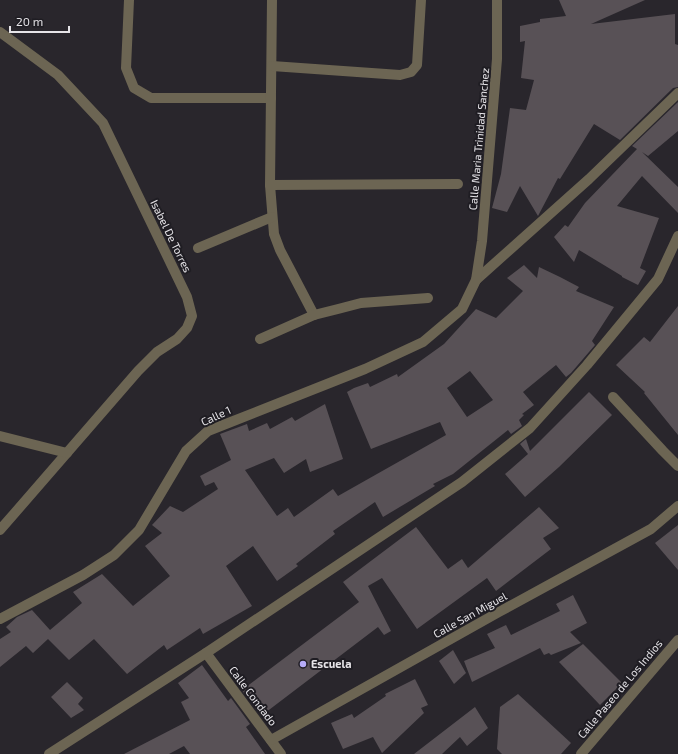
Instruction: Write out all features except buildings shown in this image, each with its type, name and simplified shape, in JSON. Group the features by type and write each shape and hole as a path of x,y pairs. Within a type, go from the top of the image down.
{"street":[{"path":"129,0 126,68 134,88 151,98 270,98"},
{"path":"272,0 270,185 274,234 280,250 314,315"},
{"path":"272,66 400,75 411,72 417,64 421,0"},
{"name":"Calle Maria Trinidad Sanchez","path":"476,280 482,241 497,67 497,0"},
{"name":"Isabel De Torres","path":"0,32 58,75 103,123 187,297 192,316 187,328 177,339 157,352 138,371 0,530"},
{"path":"476,280 589,179 678,93"},
{"path":"270,185 458,184"},
{"path":"198,248 272,217"},
{"path":"49,754 206,654 462,482 530,428 587,365 658,279 678,236"},
{"name":"Calle 1","path":"0,619 83,575 114,555 139,530 186,451 208,431 365,369 423,342 462,309 476,280"},
{"path":"260,339 314,315 361,303 428,298"},
{"path":"613,397 678,466"},
{"path":"0,436 67,453"},
{"name":"Calle San Miguel","path":"271,740 499,612 651,529 678,506"},
{"name":"Calle Paseo de Los Indios","path":"581,754 678,640"},
{"name":"Calle Condado","path":"206,654 281,754"}],"place":[{"name":"Escuela","path":"303,664"}]}
